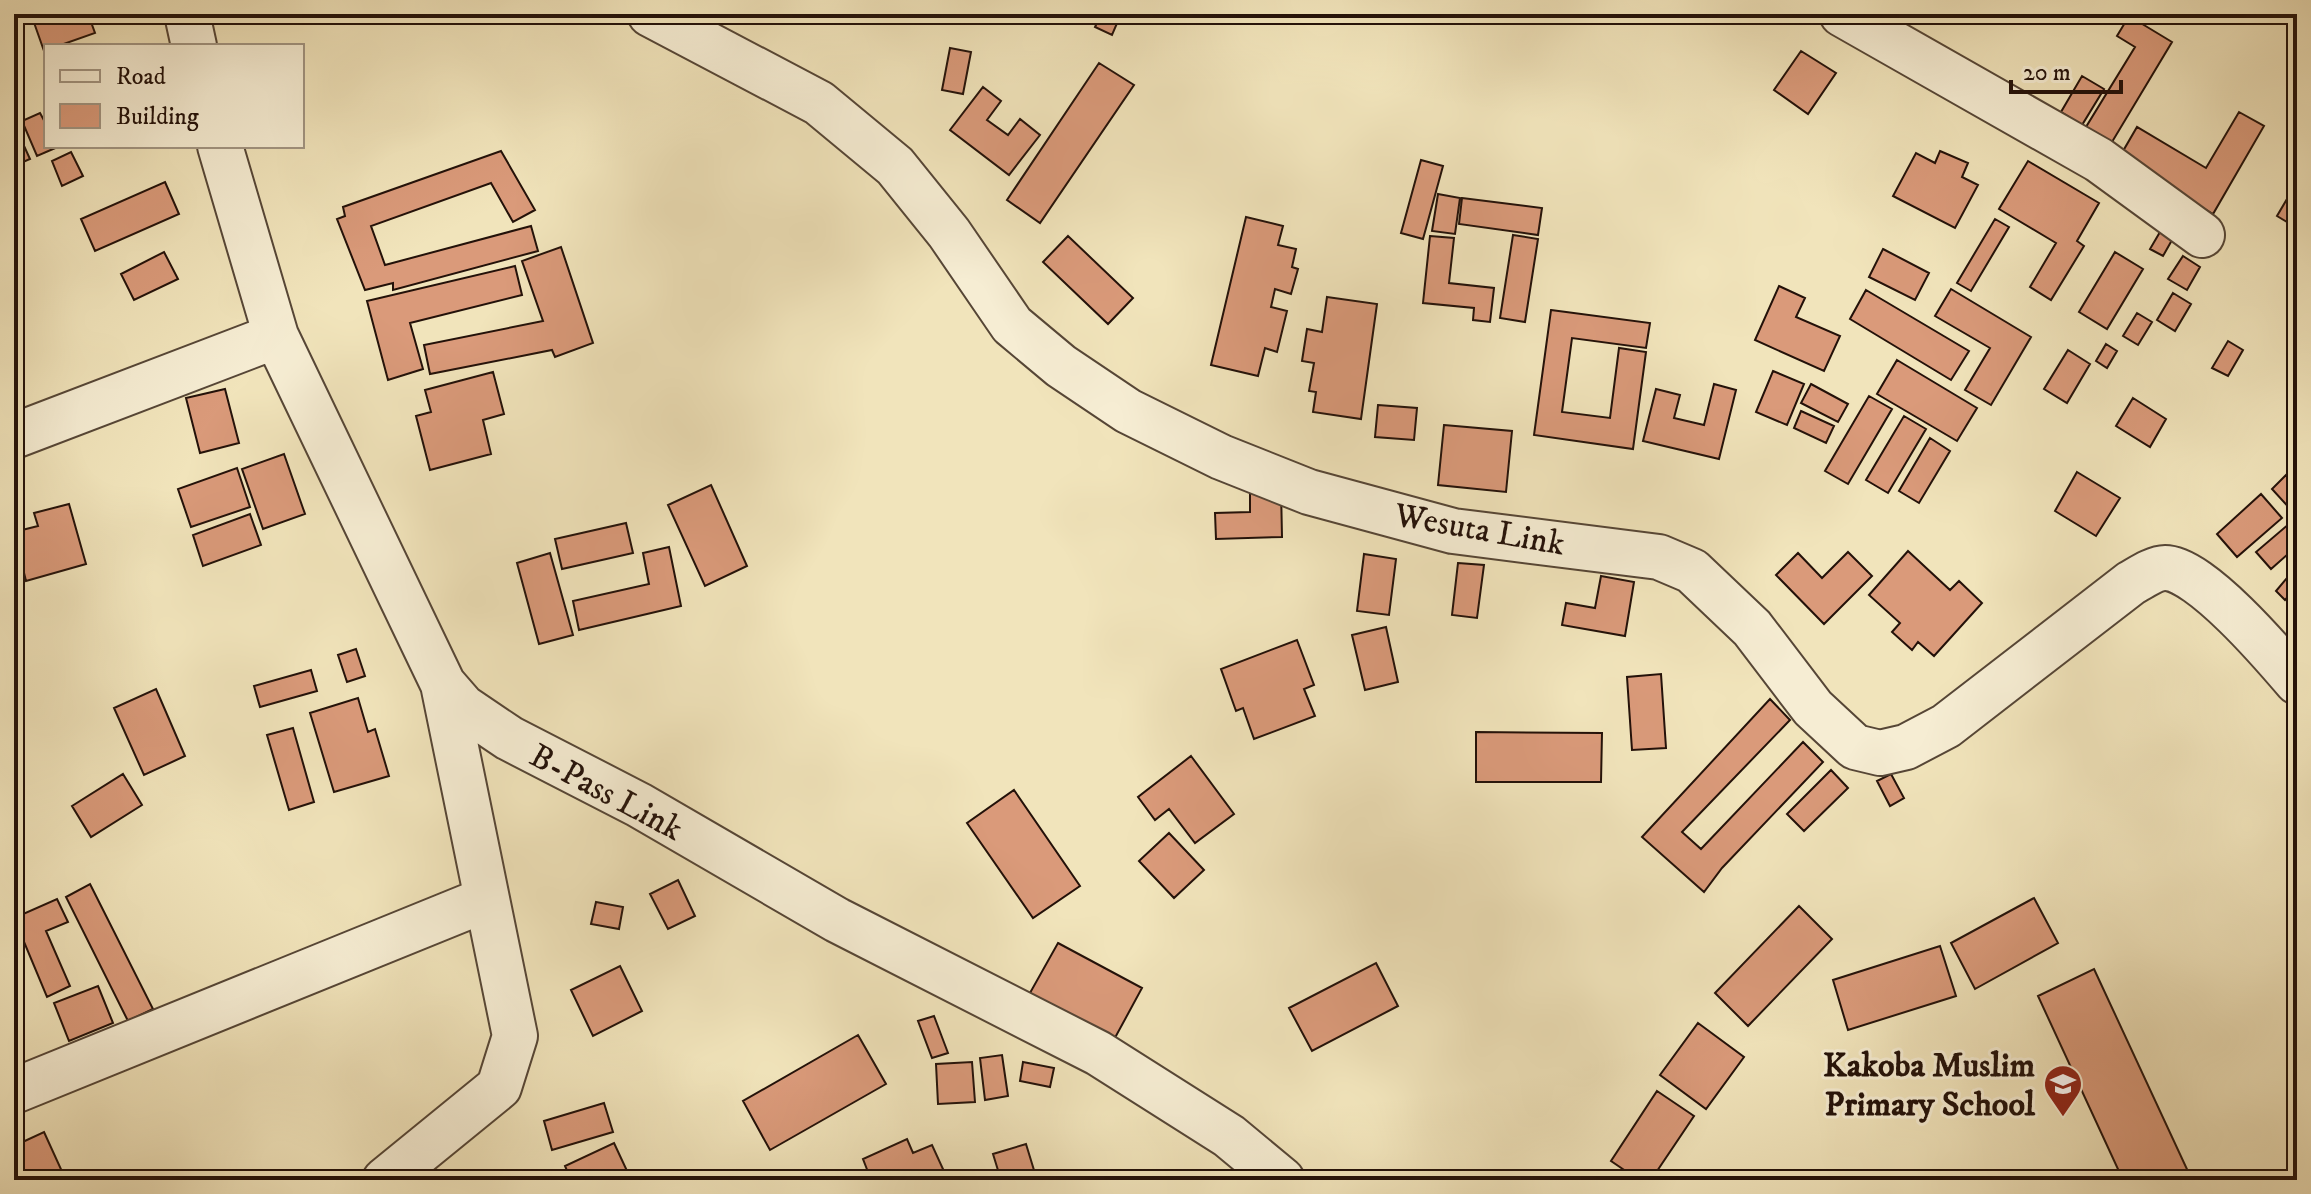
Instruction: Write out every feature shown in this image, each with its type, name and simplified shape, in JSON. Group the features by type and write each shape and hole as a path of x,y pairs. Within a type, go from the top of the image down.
{"street":[{"path":"187,14 194,44"},
{"name":"Wesuta Link","path":"650,14 819,103 895,166 949,233 1012,325 1061,366 1128,411 1221,457 1309,492 1453,531 1659,557 1692,571 1752,628 1813,708 1855,747 1880,753 1906,747 1946,726 2131,583 2163,567 2179,571 2206,590 2250,628 2297,682"},
{"path":"1842,14 2099,160 2202,235"},
{"name":"B-Pass Link","path":"221,148 276,336 443,684 463,707 509,738 639,805 851,927 1098,1053 1229,1136 1282,1180"},
{"path":"14,436 276,336"},
{"path":"385,1180 499,1087 515,1036 443,684"},
{"path":"14,1091 487,899"}],"building":[{"path":"31,14 88,14 95,33 64,44 44,44 44,51"},
{"path":"1101,14 1121,14 1112,35 1095,27"},
{"path":"2129,16 2172,42 2112,142 2086,127 2135,47 2117,36"},
{"path":"950,48 971,52 963,94 942,90"},
{"path":"1801,51 1836,73 1808,114 1774,90"},
{"path":"1099,63 1134,85 1040,223 1007,200"},
{"path":"2082,76 2104,89 2082,125 2061,112"},
{"path":"983,87 1001,101 987,120 1008,135 1020,119 1040,135 1009,175 950,130"},
{"path":"2239,112 2264,126 2213,214 2119,158 2137,127 2206,168"},
{"path":"40,113 44,120 44,148 55,148 37,156 22,121"},
{"path":"14,124 30,159 14,166"},
{"path":"501,151 535,210 513,222 491,183 371,226 385,265 531,226 538,251 393,290 393,283 365,290 337,219 345,216 343,207"},
{"path":"1940,151 1968,163 1962,177 1978,185 1955,228 1893,196 1916,153 1935,163"},
{"path":"71,152 83,176 62,186 52,161"},
{"path":"1421,160 1443,166 1423,239 1401,233"},
{"path":"2028,161 2099,203 2077,241 2084,246 2051,300 2030,287 2056,243 1999,209"},
{"path":"165,182 179,214 95,251 81,219"},
{"path":"2297,182 2297,228 2277,216"},
{"path":"1438,194 1460,198 1455,234 1432,231"},
{"path":"1462,198 1542,208 1538,235 1459,224"},
{"path":"1246,217 1283,226 1278,245 1296,249 1292,267 1298,269 1291,294 1275,289 1271,307 1287,311 1277,352 1265,348 1258,376 1211,365"},
{"path":"1995,219 2009,227 1971,291 1957,283"},
{"path":"2160,232 2172,240 2163,256 2150,249"},
{"path":"1513,235 1538,239 1525,322 1500,318"},
{"path":"1068,236 1133,298 1108,324 1043,262"},
{"path":"1430,236 1454,238 1449,283 1494,288 1490,322 1473,320 1474,308 1423,303"},
{"path":"561,247 593,343 555,357 552,350 430,374 424,345 543,321 522,261"},
{"path":"1883,249 1929,273 1915,300 1869,277"},
{"path":"164,252 178,279 134,300 121,274"},
{"path":"2115,252 2143,269 2107,329 2079,312"},
{"path":"2183,256 2200,267 2187,290 2168,279"},
{"path":"515,266 522,295 410,323 423,369 388,380 367,301"},
{"path":"1779,286 1805,298 1796,317 1840,336 1824,371 1755,340"},
{"path":"1951,289 2031,337 1991,405 1965,390 1990,348 1935,316"},
{"path":"1866,290 1969,351 1951,380 1850,319"},
{"path":"2173,293 2191,304 2175,331 2157,320"},
{"path":"1327,297 1377,304 1361,419 1313,412 1316,392 1309,391 1314,363 1302,361 1307,329 1322,332"},
{"path":"1551,310 1650,323 1646,348 1572,338 1562,412 1610,418 1619,348 1646,352 1633,449 1534,435"},
{"path":"2137,313 2152,322 2138,345 2123,336"},
{"path":"2228,341 2243,350 2228,376 2212,368"},
{"path":"2106,344 2117,351 2107,368 2096,361"},
{"path":"2068,350 2090,364 2067,403 2044,389"},
{"path":"1897,360 1977,408 1957,441 1877,394"},
{"path":"1773,371 1804,384 1787,425 1756,412"},
{"path":"493,372 504,414 483,420 491,454 430,470 416,416 431,412 425,390"},
{"path":"1714,384 1736,390 1719,459 1643,441 1656,389 1680,395 1674,418 1704,425"},
{"path":"1811,384 1848,404 1838,422 1801,403"},
{"path":"225,389 239,443 200,453 186,398"},
{"path":"1869,396 1892,409 1848,484 1825,471"},
{"path":"2133,398 2166,419 2150,447 2116,426"},
{"path":"1378,405 1417,408 1414,440 1375,437"},
{"path":"1801,411 1834,426 1826,443 1794,428"},
{"path":"1904,416 1926,429 1888,493 1866,480"},
{"path":"1444,425 1512,431 1506,492 1438,485"},
{"path":"1930,438 1950,451 1919,503 1899,491"},
{"path":"284,454 305,514 263,529 242,469"},
{"path":"237,468 250,507 191,527 178,489"},
{"path":"2077,472 2120,498 2096,536 2055,511"},
{"path":"2286,475 2297,487 2297,507 2292,511 2272,489"},
{"path":"711,485 747,566 705,586 668,505"},
{"path":"1281,488 1282,537 1216,539 1215,513 1250,512 1250,489"},
{"path":"2261,494 2282,518 2237,557 2217,534"},
{"path":"69,504 86,564 26,581 14,532 38,526 34,513"},
{"path":"250,514 261,545 203,566 193,535"},
{"path":"626,523 633,553 562,569 555,539"},
{"path":"2290,523 2297,532 2297,546 2271,569 2256,552"},
{"path":"669,547 681,606 579,630 573,601 649,584 643,553"},
{"path":"1908,551 1950,590 1959,581 1982,603 1934,656 1918,642 1912,650 1892,632 1900,623 1869,595"},
{"path":"1848,552 1872,576 1824,624 1776,575 1798,553 1822,578"},
{"path":"550,553 573,635 539,644 517,563"},
{"path":"1364,554 1396,559 1389,615 1357,611"},
{"path":"1458,563 1484,565 1477,618 1452,615"},
{"path":"2297,566 2297,587 2285,600 2276,591"},
{"path":"1601,576 1634,582 1625,636 1562,625 1566,603 1595,608"},
{"path":"1386,627 1398,682 1365,690 1352,635"},
{"path":"1297,640 1314,685 1304,689 1315,716 1254,739 1243,708 1236,711 1221,669"},
{"path":"356,649 365,676 347,682 338,655"},
{"path":"311,670 317,691 260,707 254,686"},
{"path":"1661,674 1666,748 1632,750 1627,677"},
{"path":"156,689 185,756 144,775 114,708"},
{"path":"358,698 368,732 375,729 389,776 334,792 310,713"},
{"path":"1770,699 1790,720 1682,832 1701,849 1803,742 1823,762 1722,868 1704,892 1642,837"},
{"path":"293,728 314,802 289,810 267,735"},
{"path":"1476,732 1602,733 1601,782 1476,782"},
{"path":"1191,756 1234,814 1195,843 1169,809 1155,820 1138,797"},
{"path":"1831,770 1848,788 1804,831 1787,814"},
{"path":"123,774 142,805 91,837 72,806"},
{"path":"1891,774 1904,798 1890,806 1877,781"},
{"path":"1014,790 1080,886 1033,918 967,823"},
{"path":"1169,833 1204,870 1174,898 1139,861"},
{"path":"678,880 695,916 668,929 650,894"},
{"path":"90,884 153,1009 128,1021 66,897"},
{"path":"2034,898 2058,943 1975,989 1951,943"},
{"path":"57,899 68,922 46,931 70,986 47,997 14,918"},
{"path":"596,902 623,907 619,929 591,924"},
{"path":"1799,906 1832,939 1748,1026 1715,993"},
{"path":"1058,943 1142,988 1110,1047 1026,1000"},
{"path":"1940,946 1956,996 1848,1030 1833,980"},
{"path":"1376,963 1398,1006 1312,1051 1289,1008"},
{"path":"620,966 642,1011 593,1036 571,990"},
{"path":"2094,969 2192,1180 2123,1180 2038,996"},
{"path":"98,986 113,1023 69,1041 54,1003"},
{"path":"934,1016 948,1053 932,1058 918,1021"},
{"path":"1698,1023 1744,1057 1706,1109 1660,1075"},
{"path":"858,1035 886,1084 770,1150 743,1101"},
{"path":"1002,1055 1008,1096 985,1100 980,1058"},
{"path":"972,1062 975,1102 938,1104 936,1064"},
{"path":"1023,1062 1054,1068 1050,1087 1020,1081"},
{"path":"1657,1091 1694,1116 1651,1180 1639,1180 1611,1161"},
{"path":"604,1103 613,1132 552,1150 544,1121"},
{"path":"44,1132 65,1178 14,1180 14,1146"},
{"path":"907,1139 913,1153 932,1145 948,1180 854,1180 868,1172 863,1159"},
{"path":"614,1143 628,1173 613,1180 571,1180 565,1166"},
{"path":"1026,1144 1037,1180 1001,1180 993,1154"}],"place":[{"name":"Kakoba Muslim Primary School","path":"2063,1118"}]}
